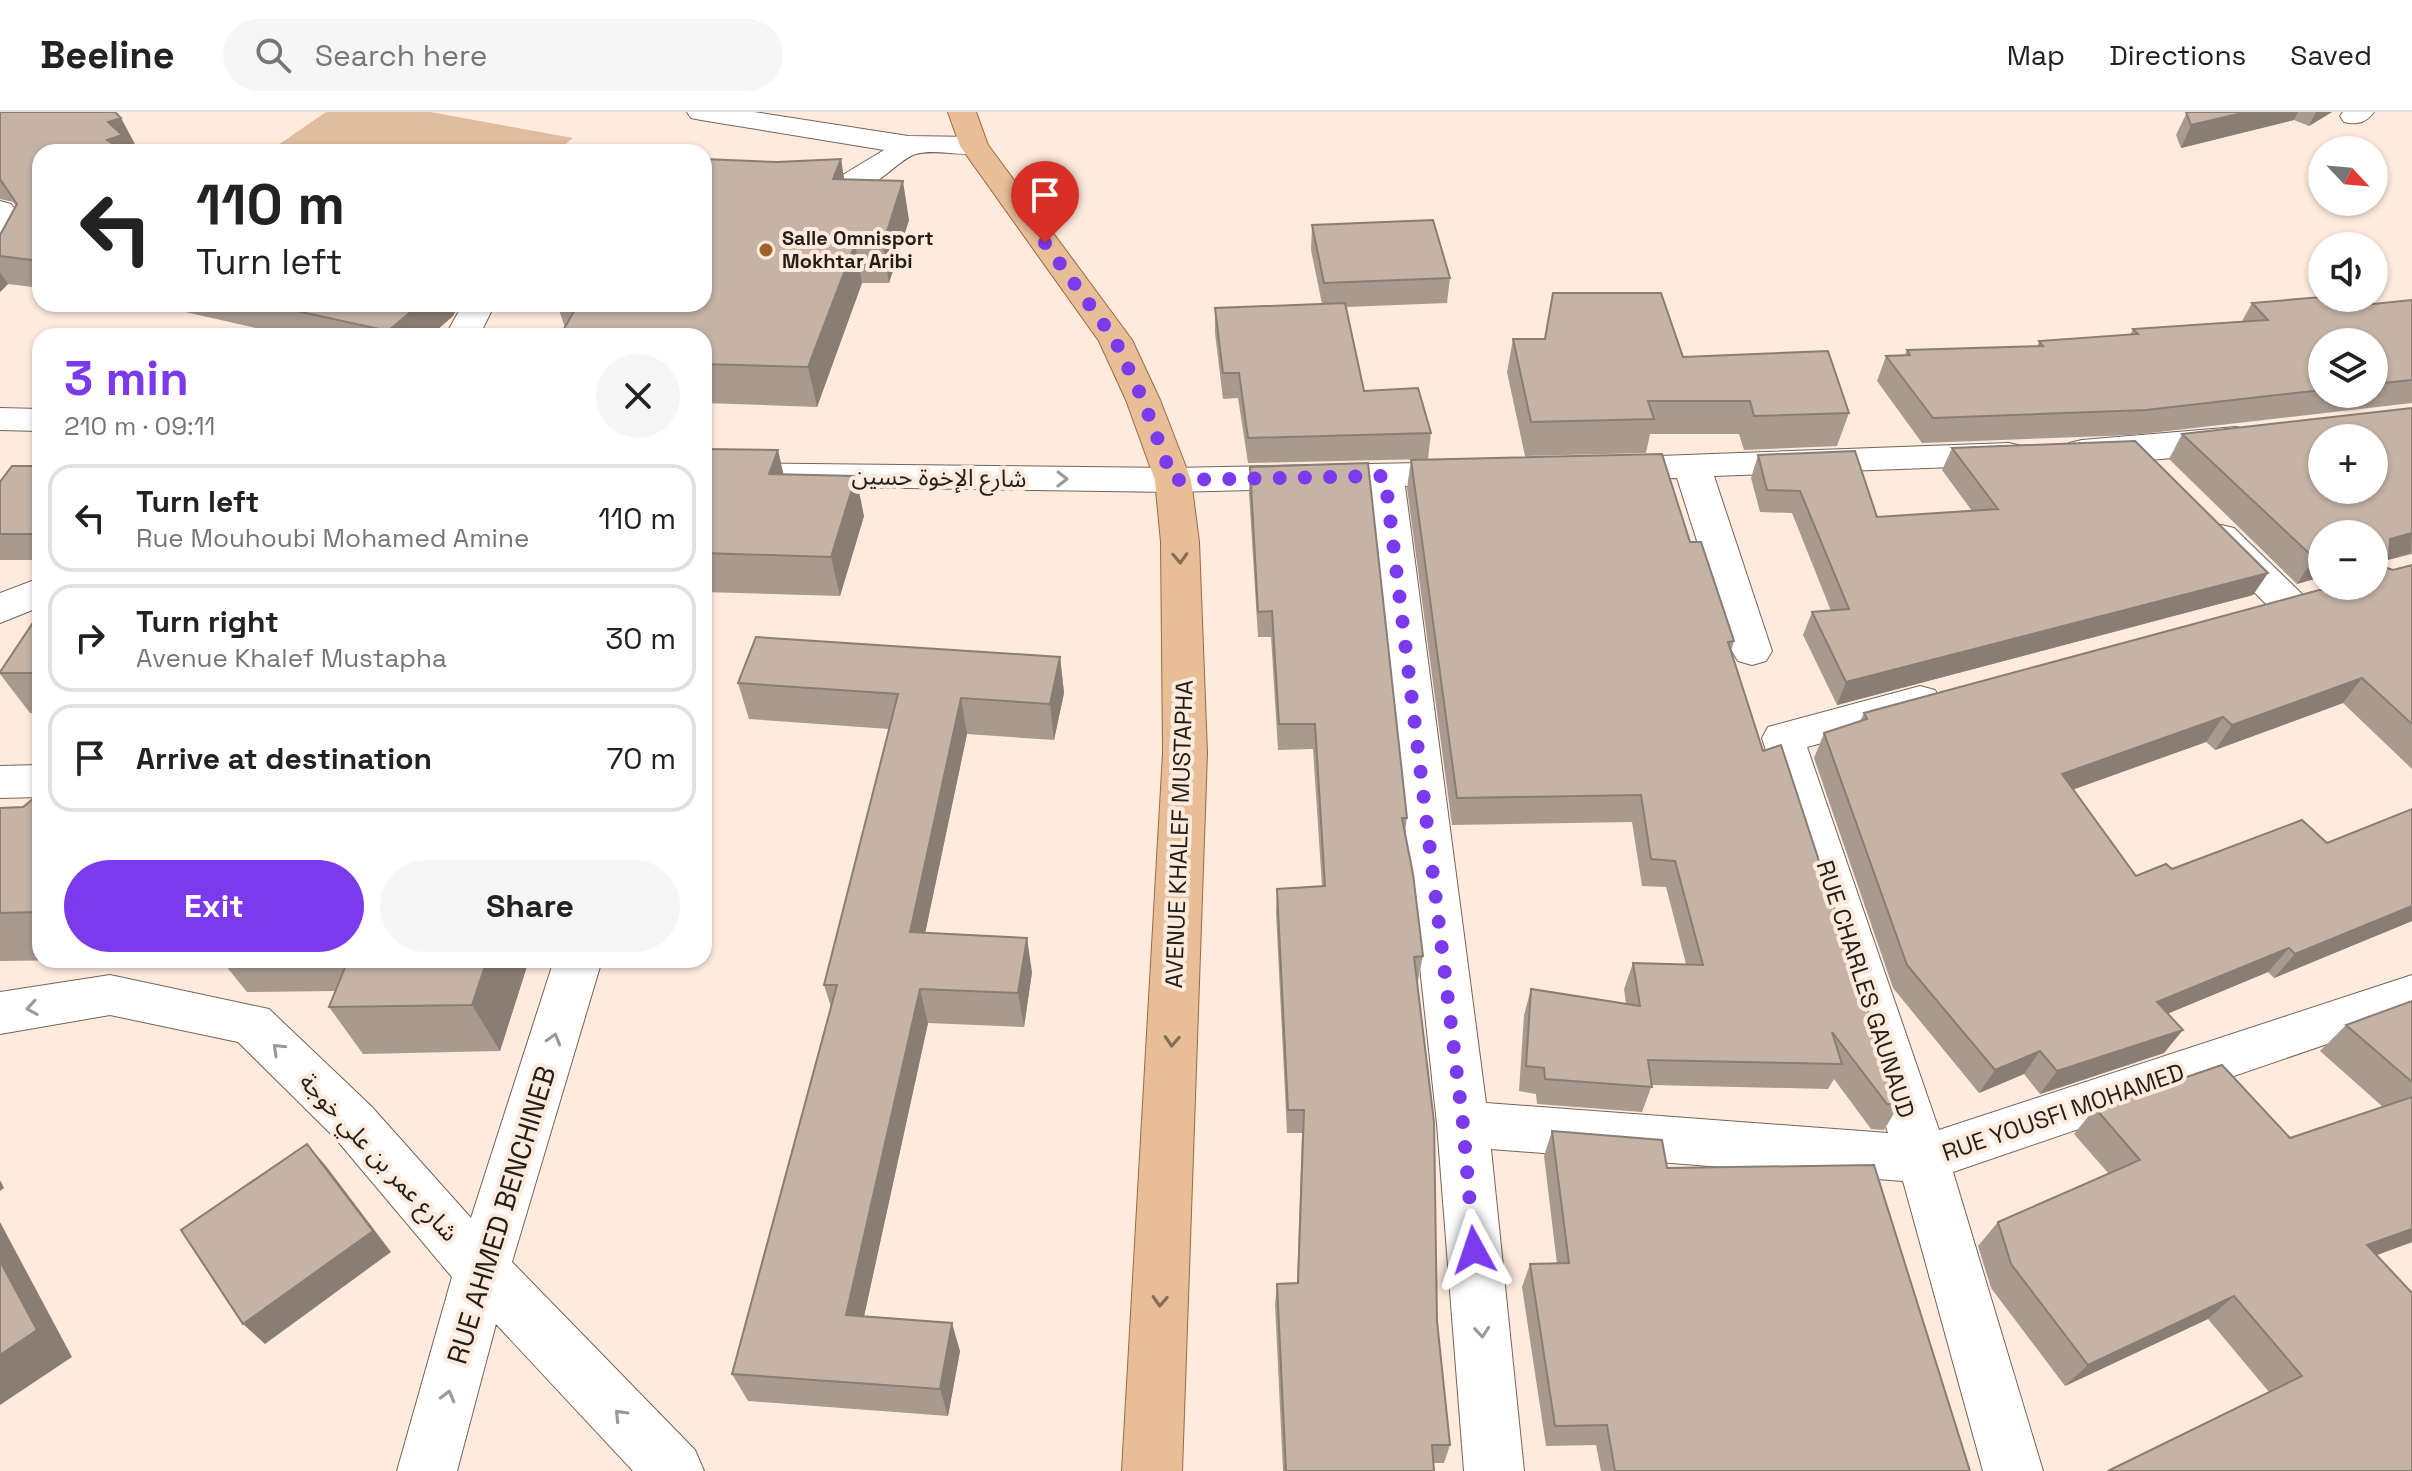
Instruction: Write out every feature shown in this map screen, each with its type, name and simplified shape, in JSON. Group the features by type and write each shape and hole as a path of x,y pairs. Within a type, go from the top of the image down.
{"main road":[{"name":"AVENUE KHALEF MUSTAPHA","path":"962,112 974,146 1115,340 1143,400 1173,480 1180,542 1185,753 1152,1471"}],"street":[{"path":"701,112 908,145 974,146"},
{"path":"712,182 800,187 845,184 870,174 908,145"},
{"path":"0,210 17,231 0,264"},
{"path":"0,419 32,420"},
{"path":"1570,470 2133,449 2273,433"},
{"path":"2133,449 2166,482"},
{"path":"1692,466 1752,651"},
{"name":"شارع الإخوة حسين","path":"712,474 1173,480 1508,472"},
{"path":"1385,476 1463,1124 1494,1471"},
{"path":"2199,515 2306,598 2242,615"},
{"path":"0,609 32,595"},
{"name":"RUE CHARLES GAUNAUD","path":"1951,693 1783,738 1923,1159 2013,1471"},
{"path":"0,782 32,781"},
{"name":"RUE AHMED BENCHINEB","path":"427,1471 482,1270 576,968"},
{"name":"شارع عمر بن علي خوجة","path":"0,1013 110,995 252,1024 353,1122 482,1270 674,1471"},
{"name":"RUE YOUSFI MOHAMED","path":"1463,1124 1923,1159 2412,995"}],"shaded area":[{"path":"326,112 430,112 573,138 566,144 280,144"}],"building":[{"path":"0,112 115,112 121,118 108,122 122,135 107,140 113,144 32,144 32,260 0,256 0,235 17,204 0,179"},
{"path":"2186,112 2246,112 2191,125"},
{"path":"712,159 777,162 841,159 833,179 903,181 883,244 855,244 808,367 712,364 712,328 564,328 574,312 712,312"},
{"path":"1433,220 1450,278 1324,283 1312,225"},
{"path":"1553,293 1661,293 1683,357 1828,351 1849,413 1754,416 1750,401 1648,401 1654,419 1531,422 1513,339 1545,339"},
{"path":"2308,298 2308,312 2388,312 2388,302 2412,300 2412,380 2388,383 2388,328 2308,328 2308,392 2146,410 1933,418 1886,356 1910,355 1907,350 2043,346 2039,341 2138,334 2133,329 2268,320 2252,303"},
{"path":"1345,303 1364,391 1418,388 1431,433 1248,438 1239,373 1223,373 1215,308"},
{"path":"301,312 411,312 392,328 374,328"},
{"path":"2412,408 2412,533 2390,539 2388,558 2388,520 2308,520 2308,552 2182,434"},
{"path":"2135,441 2268,573 1846,682 1812,612 1849,609 1800,491 1767,490 1758,455 1855,451 1877,517 1998,509 1952,448"},
{"path":"712,449 778,450 769,474 856,476 831,557 712,553"},
{"path":"1662,454 1690,542 1701,542 1734,641 1728,642 1763,751 1781,745 1899,1105 1887,1104 1832,1032 1842,1064 1648,1060 1652,1087 1545,1079 1544,1068 1526,1066 1531,989 1640,1006 1633,963 1703,965 1675,861 1651,859 1641,795 1457,798 1411,460"},
{"path":"1368,463 1407,818 1402,818 1413,874 1423,956 1414,957 1434,1122 1437,1321 1450,1445 1432,1445 1434,1471 1286,1471 1277,1284 1298,1283 1304,1110 1288,1110 1277,889 1325,886 1315,724 1279,724 1272,611 1258,612 1250,467"},
{"path":"12,466 32,466 32,534 0,534 0,482"},
{"path":"2412,565 2412,724 2362,678 2232,725 2223,717 2062,774 2136,876 2166,864 2172,869 2302,820 2327,843 2412,809 2412,906 2295,954 2289,948 2157,1002 2183,1030 2057,1071 2040,1051 1995,1070 1907,965 1824,733 1867,719 1864,713 2308,593 2308,600 2388,600 2388,568"},
{"path":"32,624 32,673 0,672"},
{"path":"756,637 1060,657 1050,704 961,698 910,932 1027,938 1018,993 920,989 846,1315 952,1323 940,1389 732,1374 837,985 824,985 898,694 738,683"},
{"path":"32,800 32,912 0,913 0,808 23,807"},
{"path":"345,968 484,968 472,1005 329,1007"},
{"path":"2412,1001 2412,1082 2346,1025"},
{"path":"2222,1065 2290,1138 2412,1097 2412,1229 2367,1245 2412,1293 2412,1471 2108,1471 2302,1376 2234,1296 2088,1365 2011,1264 1998,1222 2140,1160 2095,1108"},
{"path":"1552,1131 1662,1140 1667,1168 1874,1165 1970,1471 1615,1471 1607,1425 1555,1426 1530,1264 1569,1263"},
{"path":"307,1144 373,1231 243,1324 181,1230"},
{"path":"0,1261 37,1330 0,1355"}],"place":[{"name":"Salle Omnisport Mokhtar Aribi","path":"766,250"}],"route":[{"path":"1045,243 1115,340 1143,400 1173,480 1385,476 1463,1124 1474,1250"}]}
